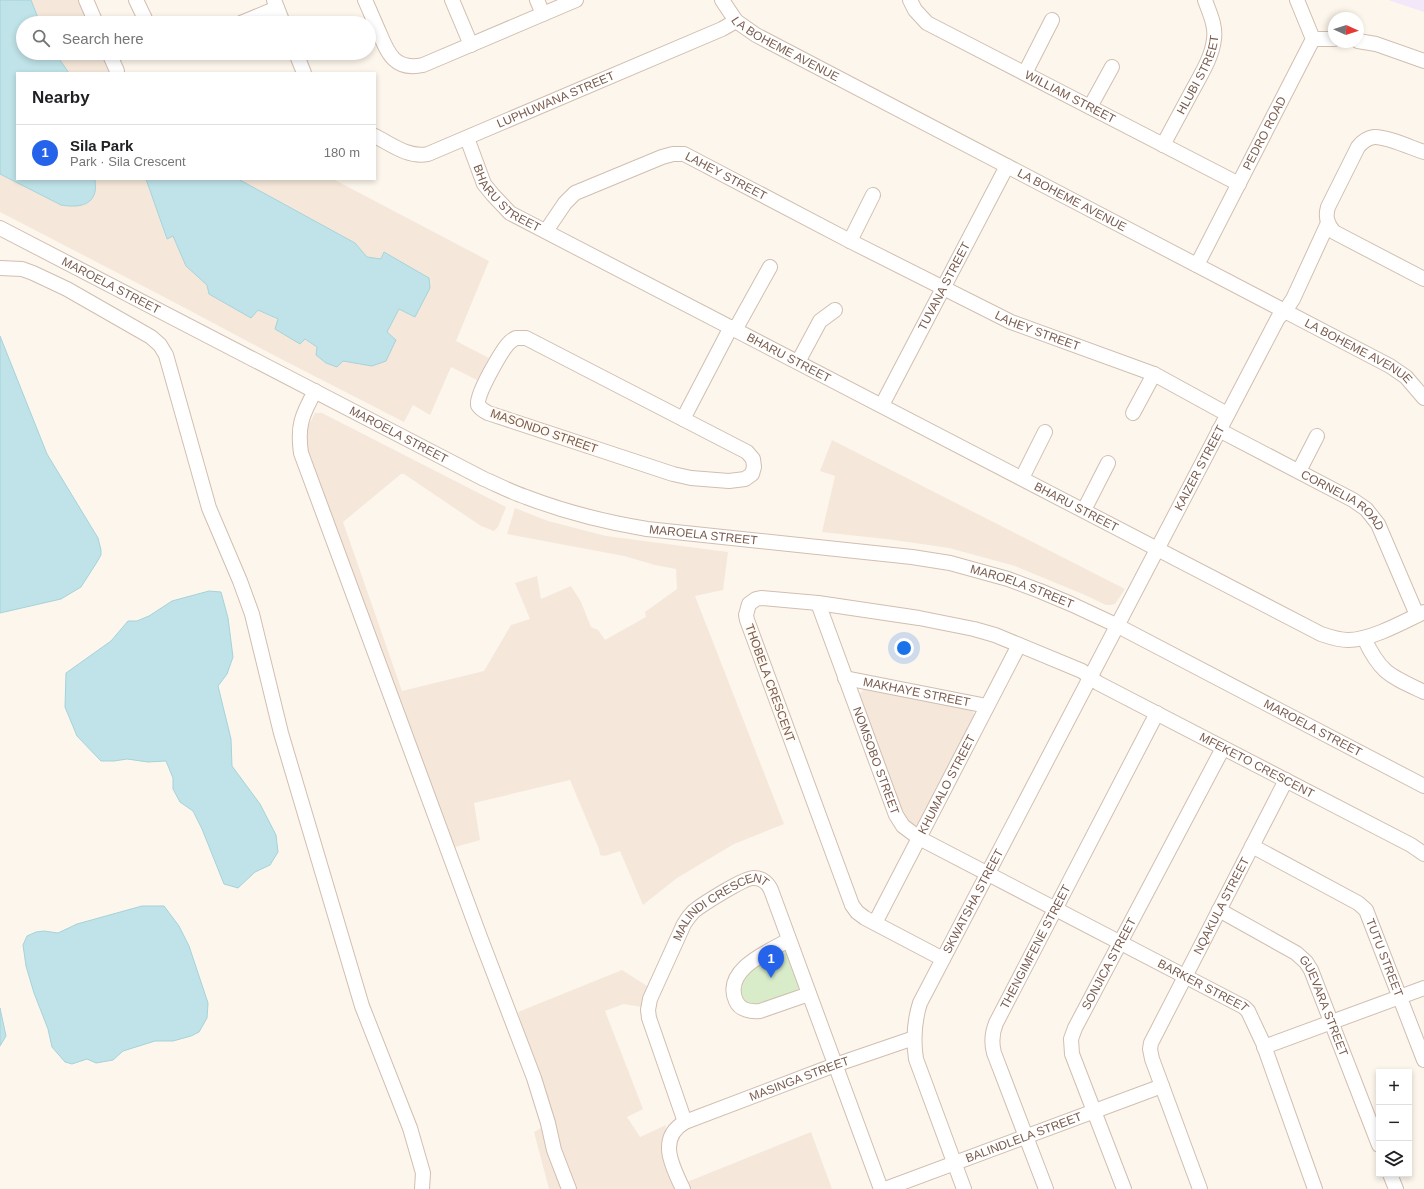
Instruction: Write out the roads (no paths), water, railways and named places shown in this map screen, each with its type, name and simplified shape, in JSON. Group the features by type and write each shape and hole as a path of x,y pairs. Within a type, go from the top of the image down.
{"street":[{"path":"86,0 93,16"},
{"path":"136,0 144,16"},
{"path":"365,0 372,16"},
{"path":"452,0 471,45"},
{"path":"537,0 543,14"},
{"path":"376,27 386,51 391,57 403,65 410,67 423,65 576,0"},
{"name":"LA BOHEME AVENUE","path":"722,0 736,21 756,35 1394,368 1413,384 1424,398"},
{"name":"WILLIAM STREET","path":"910,0 915,10 927,23 1239,184"},
{"name":"HLUBI STREET","path":"1163,145 1204,70 1212,50 1214,28 1205,0"},
{"path":"1297,0 1313,39 1328,39"},
{"path":"254,16 275,4 280,16"},
{"path":"1025,73 1052,20"},
{"name":"LUPHUWANA STREET","path":"376,136 411,154 418,156 428,154 722,29 736,21"},
{"name":"PEDRO ROAD","path":"1197,265 1313,39"},
{"path":"1364,42 1376,44 1424,61"},
{"path":"112,60 117,71"},
{"path":"299,60 304,72"},
{"path":"1090,107 1112,67"},
{"path":"1424,152 1378,137 1365,140 1358,147 1328,207 1326,218 1334,232 1424,279"},
{"name":"BHARU STREET","path":"467,138 484,184 510,213 1321,634 1341,640 1356,640 1420,614"},
{"name":"LAHEY STREET","path":"546,231 565,203 575,193 662,156 684,154 850,241 1012,322 1154,374 1227,414"},
{"name":"TUVANA STREET","path":"882,405 1007,166"},
{"path":"850,241 873,195"},
{"name":"KAIZER STREET","path":"1116,626 1278,318 1293,299 1328,223"},
{"name":"MAROELA STREET","path":"0,228 484,479 526,497 565,511 611,523 647,529 912,557 944,562 982,571 1040,590 1071,604 1424,786"},
{"path":"0,268 22,269 67,289 151,337 160,345 166,354 209,508 240,581 252,614 281,732 362,1006 410,1128 417,1150 423,1173 422,1189"},
{"name":"BHARU STREET","path":"733,328 770,268"},
{"path":"798,362 820,321 835,310"},
{"path":"683,419 733,328"},
{"name":"MASONDO STREET","path":"516,338 526,338 683,419 747,452 753,459 754,463 752,474 745,479 729,481 691,478 673,474 499,418 482,409 478,404 478,397 481,388 504,349 516,338"},
{"path":"1133,413 1154,374"},
{"path":"315,391 304,410 300,423 299,442 301,453 480,937 534,1078 548,1123 556,1156 569,1189"},
{"name":"CORNELIA ROAD","path":"1219,430 1353,500 1366,509 1378,524 1420,614"},
{"path":"1022,478 1045,432"},
{"path":"1298,471 1317,436"},
{"path":"1084,510 1108,463"},
{"name":"THOBELA CRESCENT","path":"942,959 861,915 852,905 746,615 749,604 756,599 761,598 818,603 919,618 954,625 995,635 1082,671 1090,677"},
{"name":"NOMSOBO STREET","path":"818,603 896,815 902,826 919,838 987,873"},
{"name":"SKWATSHA STREET","path":"964,1189 916,1059 914,1038 917,1014 920,1003 942,959 1116,626"},
{"path":"1364,638 1375,660 1383,670 1396,679 1424,692"},
{"name":"KHUMALO STREET","path":"875,923 1019,645"},
{"name":"MFEKETO CRESCENT","path":"1090,677 1098,683 1157,714 1411,845 1424,854"},
{"name":"MAKHAYE STREET","path":"845,678 987,706"},
{"name":"THENGIMFENE STREET","path":"1046,1189 994,1053 992,1047 992,1035 996,1023 1157,714"},
{"name":"SONJICA STREET","path":"1124,1189 1072,1054 1072,1039 1075,1028 1223,748"},
{"name":"NQAKULA STREET","path":"1200,1189 1152,1059 1150,1048 1151,1043 1286,780"},
{"name":"TUTU STREET","path":"1252,846 1362,906 1368,914 1424,1060"},
{"name":"BARKER STREET","path":"987,873 1244,1007 1248,1011 1264,1047 1315,1189"},
{"name":"MALINDI CRESCENT","path":"685,1122 649,1018 648,1010 651,994 688,917 701,907 746,879 762,879 769,886 881,1189"},
{"name":"GUEVARA STREET","path":"1218,910 1303,958 1311,970 1377,1141"},
{"path":"789,940 757,957 746,966 735,984 734,990 737,1002 747,1010 753,1012 809,994"},
{"path":"1264,1047 1424,988"},
{"name":"MASINGA STREET","path":"685,1122 835,1065 914,1038"},
{"name":"BALINDLELA STREET","path":"885,1189 1162,1086"},
{"path":"683,1189 674,1168 668,1147 674,1130 677,1126 685,1122"},
{"path":"1391,1177 1396,1189"}],"water":[{"path":"0,0 31,0 37,16 16,16 16,60 60,60 68,72 16,72 16,180 95,180 95,192 90,201 86,204 76,206 61,205 0,174"},
{"path":"146,180 240,180 355,243 367,257 381,259 384,252 429,278 430,288 415,317 399,309 387,332 396,340 386,361 372,366 343,361 337,367 326,363 316,355 317,347 305,339 300,344 275,329 278,319 258,310 251,318 209,294 207,285 186,266 173,236 167,239"},
{"path":"0,336 47,454 98,538 101,555 81,587 61,599 0,613"},
{"path":"209,591 221,592 228,618 233,657 227,674 218,686 231,739 232,766 260,804 276,835 278,852 270,865 255,872 238,888 224,884 202,829 193,811 180,802 173,789 173,778 166,761 148,762 127,759 101,761 77,736 65,707 66,673 111,641 128,621 137,621 149,616 172,601"},
{"path":"142,906 164,906 179,926 189,946 208,1003 207,1018 199,1032 191,1036 173,1041 155,1041 123,1051 113,1060 96,1063 87,1059 72,1064 65,1062 52,1047 48,1029 34,993 26,966 23,945 27,936 36,932 44,931 58,933 77,924"},
{"path":"0,1008 6,1036 0,1046"}],"place":[{"name":"Sila Park","path":"771,978"}]}
